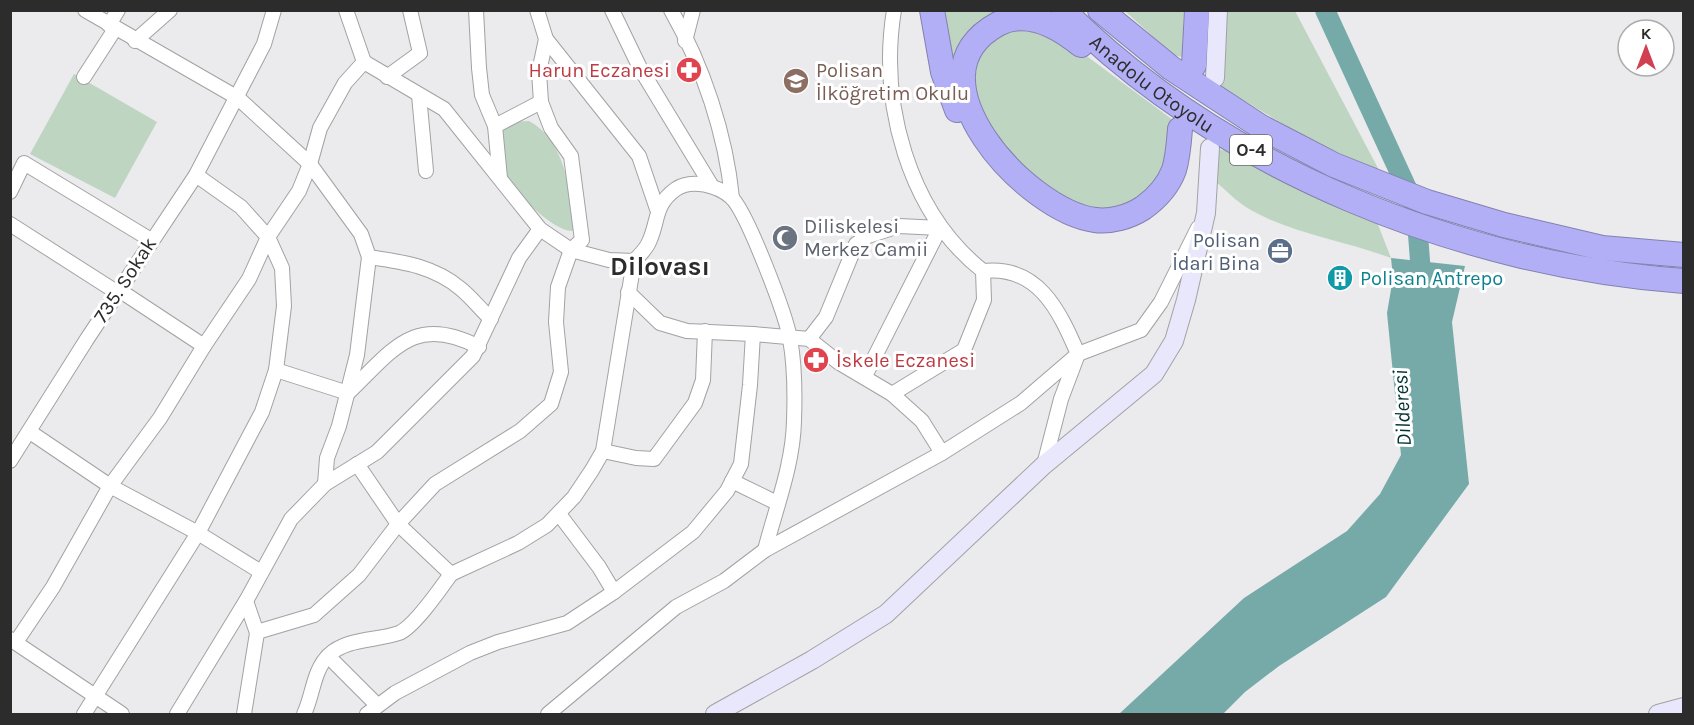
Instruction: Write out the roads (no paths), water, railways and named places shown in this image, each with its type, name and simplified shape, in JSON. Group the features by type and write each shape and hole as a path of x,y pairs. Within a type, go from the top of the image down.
{"highway":[{"path":"932,10 943,72 959,115 999,173 1021,195 1053,218 1079,231 1110,234 1132,230 1150,220 1165,207 1176,191 1185,165 1185,132 1167,185 1153,201 1135,213 1117,219 1096,220 1071,214 1039,195 1012,171 989,143 970,111 962,84 962,70 966,58 978,40 999,24 1022,18 1042,20 1065,32 1101,61 1163,94"},
{"name":"Anadolu Otoyolu","path":"1063,10 1083,30 1163,94 1241,145 1344,197 1424,228 1513,254 1633,278 1683,281"},
{"name":"Anadolu Otoyolu","path":"1100,10 1184,64 1261,127 1334,165 1427,202 1504,225 1602,248 1683,255"},
{"path":"1114,10 1184,64"},
{"path":"1184,64 1189,10"},
{"path":"1184,64 1197,10"}],"main road":[{"path":"1215,78 1218,10"},
{"path":"715,714 812,660 886,614 1044,465 1154,374 1174,341 1186,300 1206,213 1210,148"},
{"path":"1658,714 1683,707"}],"street":[{"path":"85,10 135,41 238,98 310,164 361,234 369,257 357,355 348,393 327,458 325,484"},
{"path":"84,76 112,27 118,10"},
{"path":"135,41 170,10"},
{"name":"735. Sokak","path":"10,461 151,240 196,175 238,98 264,44 274,10"},
{"path":"346,10 364,62 444,109 540,229 571,250 609,260 634,261"},
{"path":"387,77 420,52 410,10"},
{"path":"476,10 482,95 495,126 500,178"},
{"path":"537,10 546,39 639,156 657,209"},
{"path":"612,10 640,68 711,185 732,198"},
{"path":"671,10 703,80 729,165 732,198 758,248 790,337 794,360 794,424 787,470 765,549"},
{"path":"685,41 693,10"},
{"path":"894,10 890,71 900,139 921,196 940,228 983,271 1017,273 1038,287 1053,304 1078,354 1061,399 1044,465"},
{"path":"257,632 314,615 359,575 398,524 435,484 520,430 551,404 561,372 556,322 558,287 571,250 582,240 571,156 551,128 541,102 539,72 546,39"},
{"path":"122,714 13,641 53,587 110,486 160,417 249,279 268,237 299,191 310,164 320,128 345,83 364,62"},
{"path":"419,95 426,171"},
{"path":"495,126 541,102"},
{"path":"10,192 24,164 151,240"},
{"path":"84,714 198,533 262,412 276,370 284,306 282,268 268,237 241,207 196,175"},
{"path":"304,714 316,676 328,656 345,645 401,632 439,591 451,574 518,543 547,525 574,497 603,451 634,261 649,243 657,209 676,188 688,184 711,185"},
{"path":"548,714 676,606 724,581 765,549 942,453 1021,403 1078,354 1140,330 1161,302 1206,213"},
{"path":"10,224 204,346"},
{"path":"808,339 826,316 856,244 868,236 899,226 940,228"},
{"path":"865,376 940,228"},
{"path":"177,714 246,601 291,519 325,484 377,452 451,380 479,347 519,258 540,229"},
{"path":"369,257 418,265 438,273 462,289 490,320"},
{"path":"892,394 964,350 984,300 983,271"},
{"path":"628,292 660,323 687,331 808,339 838,362 892,394 922,421 942,453"},
{"path":"603,451 636,458 654,459 695,403 703,380 705,331"},
{"path":"348,393 394,349 421,333 439,332 459,336 479,347"},
{"path":"328,656 372,710 471,653 498,642 567,623 614,592 693,532 727,491 741,464 753,334"},
{"path":"276,370 348,393"},
{"path":"30,432 110,486 198,533 261,572"},
{"path":"357,464 398,524 451,574"},
{"path":"732,481 777,504"},
{"path":"559,514 599,567 614,592"},
{"path":"244,714 257,632 246,601"}],"water":[{"path":"1391,258 1465,266 1452,322 1469,484 1386,597 1279,666 1245,692 1223,714 1119,714 1244,598 1347,531 1380,494 1401,455 1387,313 1393,278"}],"waterway":[{"name":"Dilderesi","path":"1325,10 1416,208 1422,287"}],"place":[{"name":"Harun Eczanesi","path":"689,70"},
{"name":"Polisan İlköğretim Okulu","path":"796,81"},
{"name":"Diliskelesi Merkez Camii","path":"785,238"},
{"name":"Polisan İdari Bina","path":"1280,251"},
{"name":"Polisan Antrepo","path":"1340,278"},
{"name":"İskele Eczanesi","path":"816,360"}],"district":[{"name":"Dilovası","path":"660,266"}]}
